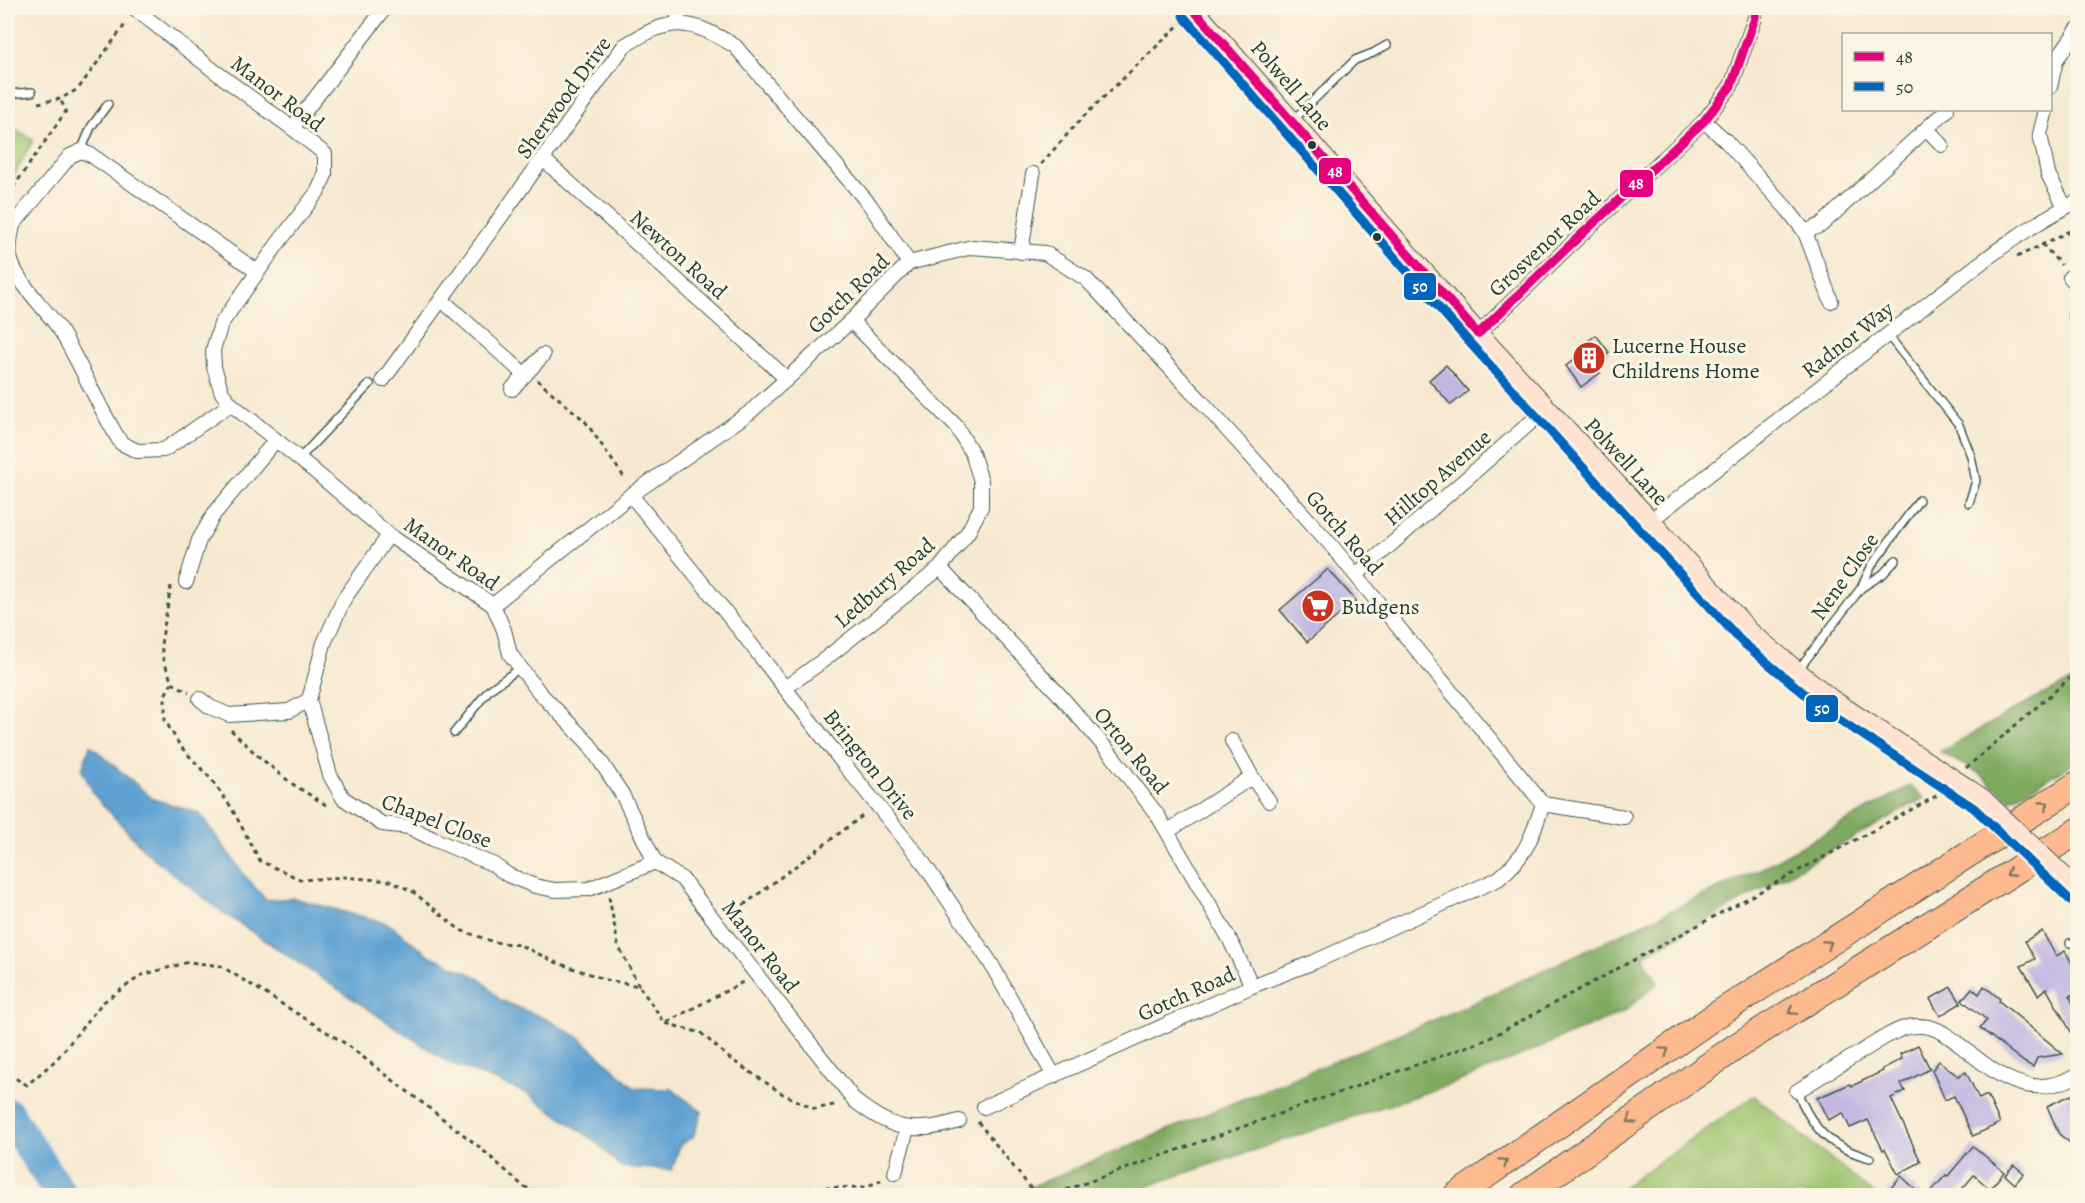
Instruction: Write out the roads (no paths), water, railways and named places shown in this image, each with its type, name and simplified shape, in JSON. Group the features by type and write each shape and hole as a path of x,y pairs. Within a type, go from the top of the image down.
{"highway":[{"path":"1456,1196 1715,1016 2078,784"},
{"path":"1523,1196 1737,1046 2078,831"}],"street":[{"path":"292,128 385,8"},
{"path":"678,8 678,23"},
{"name":"Grosvenor Road","path":"1478,334 1704,121 1731,86 1750,36 1756,8"},
{"name":"Manor Road","path":"135,9 325,154 325,175 318,191 221,324 213,350 214,367 222,393 231,404 389,535 493,605 504,630 510,654 539,692 589,744 622,794 655,862 682,879 855,1101 887,1122 907,1129 936,1128 959,1121"},
{"name":"Polwell Lane","path":"1193,9 1478,334 1749,632 1830,699 1955,785 1982,799 2078,891"},
{"name":"Sherwood Drive","path":"377,382 442,300 624,46 648,30 678,23 710,31 735,46 870,205 909,263"},
{"path":"2053,60 2078,29"},
{"path":"1805,232 1821,225 1946,111"},
{"path":"2046,111 2040,134 2048,174 2071,204"},
{"path":"1704,121 1788,210 1805,232 1831,301"},
{"path":"1927,129 1942,145"},
{"path":"231,404 164,450 137,452 121,443 62,333 19,277 10,257 13,225 70,156 81,151 91,155 258,272"},
{"name":"Newton Road","path":"543,159 787,379"},
{"path":"1021,252 1033,174"},
{"name":"Radnor Way","path":"1650,521 1982,262 2071,204"},
{"name":"Gotch Road","path":"493,605 631,495 749,413 852,321 909,263 972,247 1044,253 1086,279 1211,412 1356,576 1543,804 1529,846 1516,865 1498,879 1314,962 1252,986 984,1107"},
{"path":"442,300 525,375"},
{"name":"Ledbury Road","path":"785,688 940,568 968,532 981,507 981,481 972,453 956,426 852,321"},
{"path":"512,389 543,355"},
{"name":"Hilltop Avenue","path":"1356,576 1546,410"},
{"path":"186,582 199,540 214,514 275,441"},
{"name":"Brington Drive","path":"631,495 920,858 984,953 1054,1076"},
{"path":"205,703 229,715 289,711 309,700 324,643 344,599 389,535"},
{"name":"Orton Road","path":"940,568 1112,754 1168,831 1229,938 1252,986"},
{"name":"Chapel Close","path":"309,700 330,775 343,798 382,824 409,826 433,839 494,865 508,875 535,886 555,890 590,889 655,862"},
{"path":"1232,741 1252,777 1269,801"},
{"path":"1168,831 1252,777"},
{"path":"1543,804 1624,816"},
{"path":"1797,1091 1885,1037 1899,1030 1918,1026 1935,1029 1948,1036 1997,1074 2015,1083 2048,1086 2078,1075"},
{"path":"895,1173 907,1129"}],"lane":[{"path":"1292,121 1355,60 1387,45"},
{"path":"8,94 32,92"},
{"path":"81,151 91,127 108,104"},
{"path":"1887,334 1959,425 1971,456 1976,481 1969,503"},
{"path":"300,459 377,382"},
{"name":"Nene Close","path":"1796,672 1861,588 1872,565 1919,500"},
{"path":"1861,588 1883,574 1896,560"},
{"path":"454,733 489,690 520,668"},
{"path":"1797,1091 1807,1115 1824,1136 1849,1152 1870,1158"}],"water":[{"path":"90,745 153,799 199,813 245,876 266,900 293,898 389,924 429,955 480,978 500,1000 546,1019 580,1038 635,1088 672,1089 702,1112 693,1137 680,1145 672,1170 621,1167 595,1141 526,1093 448,1062 222,912 147,853 95,796 82,770"}],"waterway":[{"path":"8,1114 62,1196"}],"place":[{"name":"Lucerne House Childrens Home","path":"1589,358"},
{"name":"Budgens","path":"1318,606"}]}
